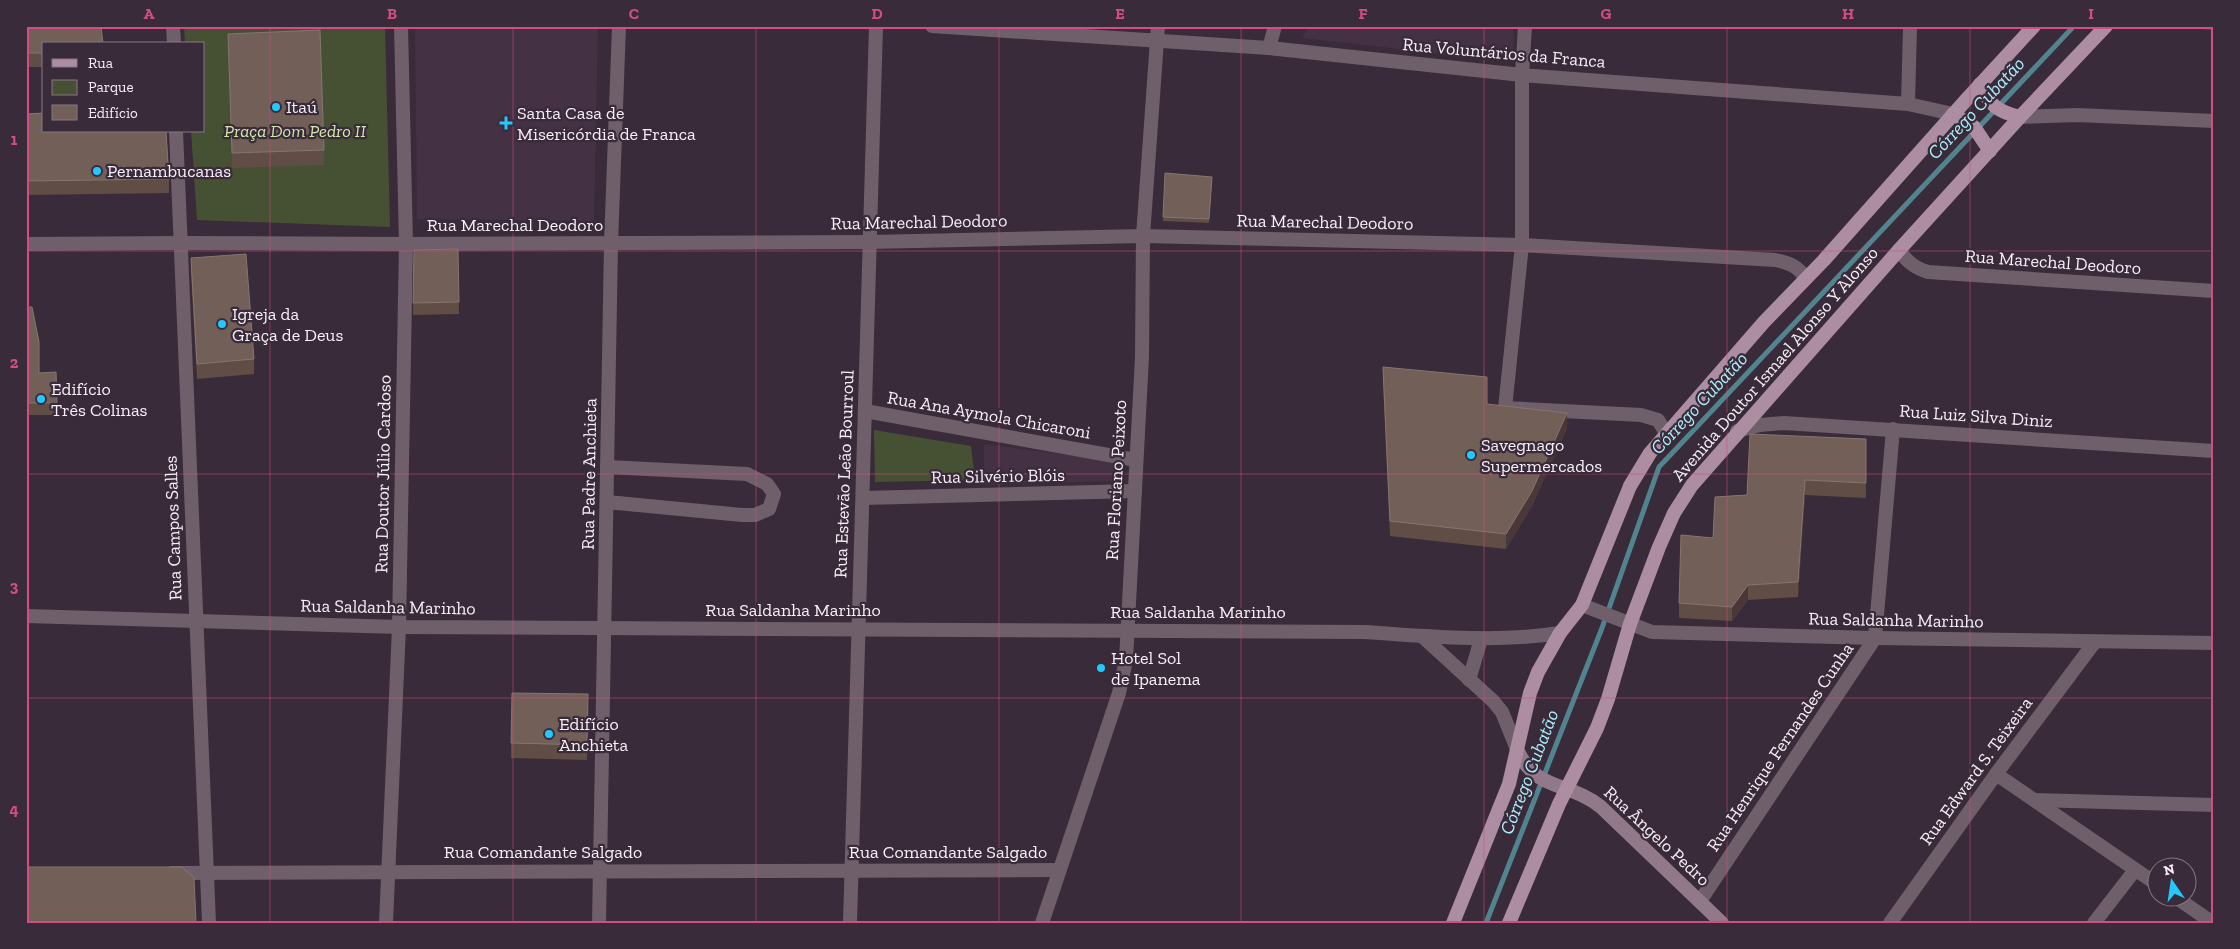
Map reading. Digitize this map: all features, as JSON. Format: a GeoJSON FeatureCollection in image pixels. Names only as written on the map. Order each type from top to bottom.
{"type":"FeatureCollection","features":[{"type":"Feature","properties":{"kind":"main road","name":"Avenida Doutor Ismael Alonso Y Alonso"},"geometry":{"type":"LineString","coordinates":[[1453,923],[1509,784],[1530,693],[1538,672],[1560,633],[1588,607],[1630,486],[1650,453],[1764,322],[1982,89],[2034,26]]}},
{"type":"Feature","properties":{"kind":"main road","name":"Avenida Doutor Ismael Alonso Y Alonso"},"geometry":{"type":"LineString","coordinates":[[1509,923],[1559,786],[1600,720],[1624,622],[1674,513],[1692,485],[1737,431],[1899,250],[2014,115],[2106,26]]}},
{"type":"Feature","properties":{"kind":"main road"},"geometry":{"type":"LineString","coordinates":[[1982,89],[1993,106],[2014,115]]}},
{"type":"Feature","properties":{"kind":"main road"},"geometry":{"type":"LineString","coordinates":[[1957,116],[1974,127],[1987,146]]}},
{"type":"Feature","properties":{"kind":"main road","name":"Rua Ângelo Pedro"},"geometry":{"type":"LineString","coordinates":[[1517,749],[1527,769],[1534,776],[1583,795],[1601,807],[1722,923]]}},
{"type":"Feature","properties":{"kind":"street"},"geometry":{"type":"LineString","coordinates":[[173,26],[174,42]]}},
{"type":"Feature","properties":{"kind":"street","name":"Rua Doutor Júlio Cardoso"},"geometry":{"type":"LineString","coordinates":[[386,923],[399,627],[406,244],[402,26]]}},
{"type":"Feature","properties":{"kind":"street","name":"Rua Padre Anchieta"},"geometry":{"type":"LineString","coordinates":[[599,923],[611,244],[619,26]]}},
{"type":"Feature","properties":{"kind":"street","name":"Rua Estevão Leão Bourroul"},"geometry":{"type":"LineString","coordinates":[[850,923],[876,26]]}},
{"type":"Feature","properties":{"kind":"street","name":"Rua Voluntários da Franca"},"geometry":{"type":"LineString","coordinates":[[932,26],[1269,48],[1522,75],[1908,104],[1957,116]]}},
{"type":"Feature","properties":{"kind":"street","name":"Rua Floriano Peixoto"},"geometry":{"type":"LineString","coordinates":[[1042,923],[1119,693],[1126,660],[1142,357],[1143,236],[1158,26]]}},
{"type":"Feature","properties":{"kind":"street"},"geometry":{"type":"LineString","coordinates":[[1269,48],[1275,26]]}},
{"type":"Feature","properties":{"kind":"street"},"geometry":{"type":"LineString","coordinates":[[1525,26],[1522,75],[1522,245],[1505,408],[1641,415],[1658,420],[1666,433]]}},
{"type":"Feature","properties":{"kind":"street"},"geometry":{"type":"LineString","coordinates":[[1908,104],[1910,26]]}},
{"type":"Feature","properties":{"kind":"street"},"geometry":{"type":"LineString","coordinates":[[2014,115],[2077,115],[2214,121]]}},
{"type":"Feature","properties":{"kind":"street","name":"Rua Campos Salles"},"geometry":{"type":"LineString","coordinates":[[176,132],[208,923]]}},
{"type":"Feature","properties":{"kind":"street","name":"Rua Marechal Deodoro"},"geometry":{"type":"LineString","coordinates":[[26,244],[611,244],[870,242],[1143,236],[1522,245],[1775,260],[1789,262],[1799,268],[1806,278]]}},
{"type":"Feature","properties":{"kind":"street","name":"Rua Marechal Deodoro"},"geometry":{"type":"LineString","coordinates":[[1899,250],[1905,259],[1916,268],[1928,272],[2214,291]]}},
{"type":"Feature","properties":{"kind":"street","name":"Rua Ana Aymola Chicaroni"},"geometry":{"type":"LineString","coordinates":[[865,411],[1136,460]]}},
{"type":"Feature","properties":{"kind":"street","name":"Rua Luiz Silva Diniz"},"geometry":{"type":"LineString","coordinates":[[1737,431],[1760,425],[1784,423],[2214,451]]}},
{"type":"Feature","properties":{"kind":"street","name":"Rua Henrique Fernandes Cunha"},"geometry":{"type":"LineString","coordinates":[[1700,901],[1875,638],[1893,429]]}},
{"type":"Feature","properties":{"kind":"street"},"geometry":{"type":"LineString","coordinates":[[607,502],[742,516],[755,515],[769,509],[774,494],[767,484],[747,474],[608,467]]}},
{"type":"Feature","properties":{"kind":"street","name":"Rua Silvério Blóis"},"geometry":{"type":"LineString","coordinates":[[862,498],[1135,491]]}},
{"type":"Feature","properties":{"kind":"street","name":"Rua Saldanha Marinho"},"geometry":{"type":"LineString","coordinates":[[1588,607],[1652,632],[1875,638],[2214,643]]}},
{"type":"Feature","properties":{"kind":"street","name":"Rua Saldanha Marinho"},"geometry":{"type":"LineString","coordinates":[[26,616],[399,627],[1364,632],[1481,639],[1532,637],[1560,633]]}},
{"type":"Feature","properties":{"kind":"street"},"geometry":{"type":"LineString","coordinates":[[1422,636],[1502,712],[1517,749]]}},
{"type":"Feature","properties":{"kind":"street"},"geometry":{"type":"LineString","coordinates":[[1469,680],[1481,639]]}},
{"type":"Feature","properties":{"kind":"street","name":"Rua Edward S. Teixeira"},"geometry":{"type":"LineString","coordinates":[[1890,923],[1996,774],[2094,642]]}},
{"type":"Feature","properties":{"kind":"street"},"geometry":{"type":"LineString","coordinates":[[1996,774],[2148,879]]}},
{"type":"Feature","properties":{"kind":"street"},"geometry":{"type":"LineString","coordinates":[[2034,800],[2214,805]]}},
{"type":"Feature","properties":{"kind":"street","name":"Rua Comandante Salgado"},"geometry":{"type":"LineString","coordinates":[[160,873],[600,870],[1059,870]]}},
{"type":"Feature","properties":{"kind":"street"},"geometry":{"type":"LineString","coordinates":[[2094,923],[2134,870]]}},
{"type":"Feature","properties":{"kind":"street"},"geometry":{"type":"LineString","coordinates":[[2188,906],[2213,923]]}},
{"type":"Feature","properties":{"kind":"shaded area","name":"Santa Casa de Misericórdia de Franca"},"geometry":{"type":"Polygon","coordinates":[[[415,26],[598,26],[594,221],[417,219],[415,26]]]}},
{"type":"Feature","properties":{"kind":"shaded area"},"geometry":{"type":"Polygon","coordinates":[[[1309,26],[1514,26],[1513,62],[1302,38],[1309,26]]]}},
{"type":"Feature","properties":{"kind":"shaded area"},"geometry":{"type":"Polygon","coordinates":[[[984,444],[1114,461],[1115,481],[984,485],[984,444]]]}},
{"type":"Feature","properties":{"kind":"green space","name":"Praça Dom Pedro II"},"geometry":{"type":"Polygon","coordinates":[[[184,26],[385,26],[390,227],[197,220],[191,132],[205,132],[205,42],[185,42],[184,26]]]}},
{"type":"Feature","properties":{"kind":"green space"},"geometry":{"type":"Polygon","coordinates":[[[874,430],[971,446],[975,480],[875,482],[874,430]]]}},
{"type":"Feature","properties":{"kind":"building"},"geometry":{"type":"Polygon","coordinates":[[[26,26],[101,26],[103,42],[42,42],[42,53],[26,53],[26,26]]]}},
{"type":"Feature","properties":{"kind":"building","name":"Itaú"},"geometry":{"type":"Polygon","coordinates":[[[320,30],[324,150],[232,153],[228,34],[320,30]]]}},
{"type":"Feature","properties":{"kind":"building","name":"Pernambucanas"},"geometry":{"type":"Polygon","coordinates":[[[42,113],[42,132],[166,132],[169,179],[26,181],[26,114],[42,113]]]}},
{"type":"Feature","properties":{"kind":"building"},"geometry":{"type":"Polygon","coordinates":[[[1165,173],[1212,177],[1209,219],[1163,217],[1165,173]]]}},
{"type":"Feature","properties":{"kind":"building"},"geometry":{"type":"Polygon","coordinates":[[[458,249],[459,302],[413,303],[414,250],[458,249]]]}},
{"type":"Feature","properties":{"kind":"building","name":"Igreja da Graça de Deus"},"geometry":{"type":"Polygon","coordinates":[[[246,254],[254,359],[197,364],[191,258],[246,254]]]}},
{"type":"Feature","properties":{"kind":"building"},"geometry":{"type":"Polygon","coordinates":[[[26,307],[32,307],[39,342],[39,373],[56,372],[57,403],[26,403],[26,307]]]}},
{"type":"Feature","properties":{"kind":"building","name":"Savegnago Supermercados"},"geometry":{"type":"Polygon","coordinates":[[[1383,367],[1487,377],[1487,404],[1567,413],[1532,491],[1506,534],[1390,521],[1383,367]]]}},
{"type":"Feature","properties":{"kind":"building"},"geometry":{"type":"Polygon","coordinates":[[[1750,434],[1866,439],[1866,483],[1805,480],[1798,582],[1748,585],[1732,607],[1679,603],[1681,535],[1713,538],[1715,497],[1747,495],[1750,434]]]}},
{"type":"Feature","properties":{"kind":"building","name":"Edifício Anchieta"},"geometry":{"type":"Polygon","coordinates":[[[512,693],[588,694],[587,745],[511,743],[512,693]]]}},
{"type":"Feature","properties":{"kind":"building"},"geometry":{"type":"Polygon","coordinates":[[[26,867],[182,867],[194,878],[196,923],[26,923],[26,867]]]}},
{"type":"Feature","properties":{"kind":"waterway","name":"Córrego Cubatão"},"geometry":{"type":"LineString","coordinates":[[1486,923],[1602,628],[1659,467],[2074,26]]}},
{"type":"Feature","properties":{"kind":"place","name":"Itaú"},"geometry":{"type":"Point","coordinates":[276,107]}},
{"type":"Feature","properties":{"kind":"place","name":"Santa Casa de Misericórdia de Franca"},"geometry":{"type":"Point","coordinates":[506,123]}},
{"type":"Feature","properties":{"kind":"place","name":"Pernambucanas"},"geometry":{"type":"Point","coordinates":[97,171]}},
{"type":"Feature","properties":{"kind":"place","name":"Igreja da Graça de Deus"},"geometry":{"type":"Point","coordinates":[222,324]}},
{"type":"Feature","properties":{"kind":"place","name":"Edifício Três Colinas"},"geometry":{"type":"Point","coordinates":[41,399]}},
{"type":"Feature","properties":{"kind":"place","name":"Savegnago Supermercados"},"geometry":{"type":"Point","coordinates":[1471,455]}},
{"type":"Feature","properties":{"kind":"place","name":"Hotel Sol de Ipanema"},"geometry":{"type":"Point","coordinates":[1101,668]}},
{"type":"Feature","properties":{"kind":"place","name":"Edifício Anchieta"},"geometry":{"type":"Point","coordinates":[549,734]}}]}
